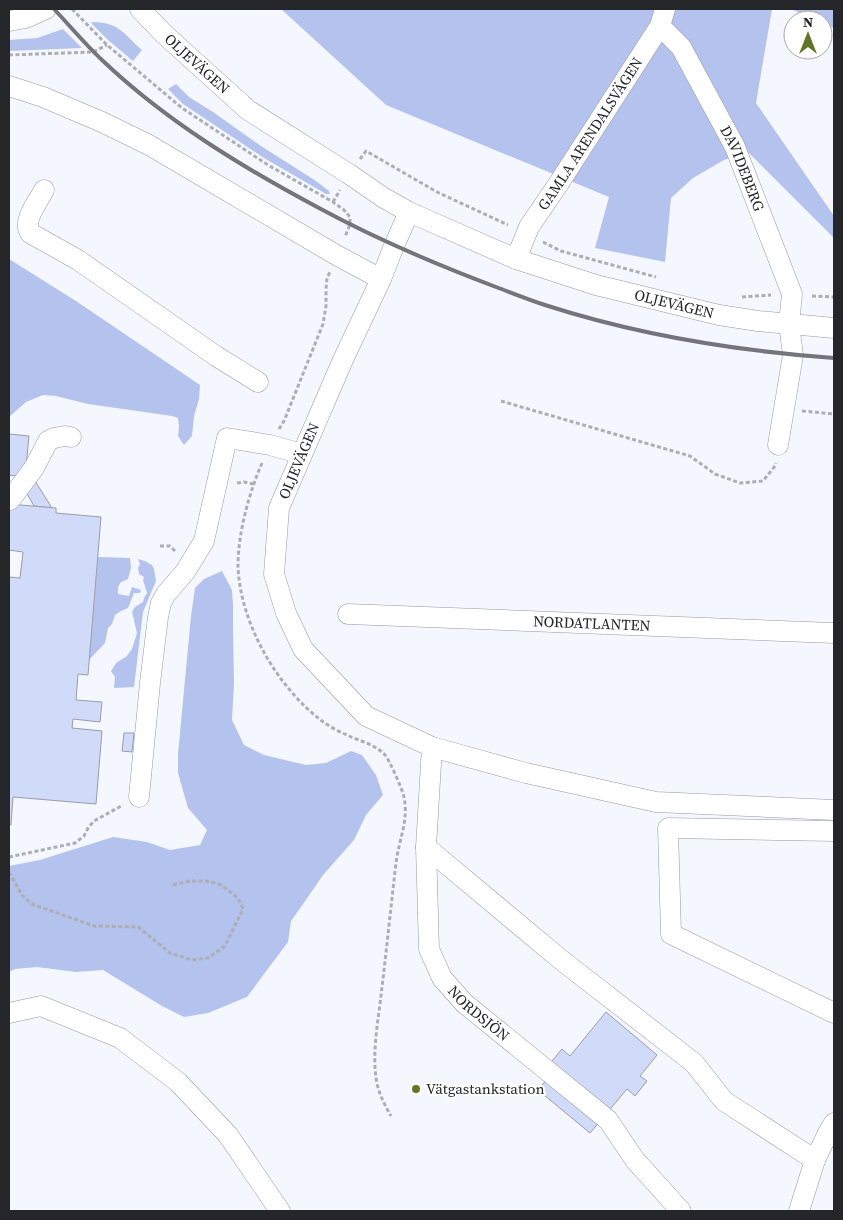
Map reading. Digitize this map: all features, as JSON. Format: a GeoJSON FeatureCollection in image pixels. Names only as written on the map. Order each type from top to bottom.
{"type":"FeatureCollection","features":[{"type":"Feature","properties":{"kind":"street"},"geometry":{"type":"LineString","coordinates":[[9,21],[26,18],[46,9]]}},
{"type":"Feature","properties":{"kind":"street","name":"OLJEVÄGEN"},"geometry":{"type":"LineString","coordinates":[[140,9],[164,34],[248,110],[384,198],[409,212],[516,259],[596,285],[720,315],[758,322],[834,328]]}},
{"type":"Feature","properties":{"kind":"street","name":"GAMLA ARENDALSVÄGEN"},"geometry":{"type":"LineString","coordinates":[[516,259],[530,227],[560,183],[662,17]]}},
{"type":"Feature","properties":{"kind":"street","name":"DAVIDEBERG"},"geometry":{"type":"LineString","coordinates":[[662,17],[681,47],[736,147],[792,294],[790,324],[792,355],[778,445]]}},
{"type":"Feature","properties":{"kind":"street"},"geometry":{"type":"LineString","coordinates":[[9,86],[43,97],[102,122],[149,145],[338,256],[381,279]]}},
{"type":"Feature","properties":{"kind":"street"},"geometry":{"type":"LineString","coordinates":[[44,190],[27,223],[27,229],[30,232],[78,260],[216,356],[258,382]]}},
{"type":"Feature","properties":{"kind":"street","name":"OLJEVÄGEN"},"geometry":{"type":"LineString","coordinates":[[409,212],[279,508],[274,574],[286,613],[303,649],[366,716],[432,747],[526,773],[656,802],[834,810]]}},
{"type":"Feature","properties":{"kind":"street"},"geometry":{"type":"LineString","coordinates":[[10,500],[34,468],[48,441],[65,436],[71,437]]}},
{"type":"Feature","properties":{"kind":"street"},"geometry":{"type":"LineString","coordinates":[[139,797],[150,683],[161,603],[166,594],[185,572],[204,541],[227,438],[270,445],[302,454]]}},
{"type":"Feature","properties":{"kind":"street","name":"NORDATLANTEN"},"geometry":{"type":"LineString","coordinates":[[348,614],[834,633]]}},
{"type":"Feature","properties":{"kind":"street","name":"NORDSJÖN"},"geometry":{"type":"LineString","coordinates":[[432,747],[426,847],[429,949],[442,978],[464,1003],[608,1120],[635,1160],[681,1211]]}},
{"type":"Feature","properties":{"kind":"street"},"geometry":{"type":"LineString","coordinates":[[834,831],[668,828],[671,934],[834,1013]]}},
{"type":"Feature","properties":{"kind":"street"},"geometry":{"type":"LineString","coordinates":[[426,847],[560,959],[694,1063],[724,1101],[815,1160]]}},
{"type":"Feature","properties":{"kind":"street"},"geometry":{"type":"LineString","coordinates":[[9,1013],[41,1006],[120,1038],[178,1082],[228,1135],[280,1211]]}},
{"type":"Feature","properties":{"kind":"street"},"geometry":{"type":"LineString","coordinates":[[799,1211],[815,1160],[834,1123]]}},
{"type":"Feature","properties":{"kind":"path"},"geometry":{"type":"LineString","coordinates":[[9,55],[93,52],[107,46]]}},
{"type":"Feature","properties":{"kind":"path"},"geometry":{"type":"LineString","coordinates":[[502,401],[690,456],[716,474],[740,483],[763,481],[775,466],[778,445]]}},
{"type":"Feature","properties":{"kind":"path"},"geometry":{"type":"LineString","coordinates":[[783,414],[834,414]]}},
{"type":"Feature","properties":{"kind":"path"},"geometry":{"type":"LineString","coordinates":[[9,857],[75,843],[84,836],[94,821],[139,797]]}},
{"type":"Feature","properties":{"kind":"path"},"geometry":{"type":"LineString","coordinates":[[9,872],[22,895],[32,904],[94,926],[138,927],[170,953],[192,960],[208,958],[225,946],[243,909],[238,898],[221,885],[207,881],[190,881],[172,885]]}},
{"type":"Feature","properties":{"kind":"shaded area"},"geometry":{"type":"Polygon","coordinates":[[[281,9],[772,9],[756,103],[834,216],[834,238],[748,152],[724,160],[693,178],[671,198],[665,262],[595,248],[609,197],[386,105],[281,9]]]}},
{"type":"Feature","properties":{"kind":"shaded area"},"geometry":{"type":"Polygon","coordinates":[[[791,9],[834,9],[834,28],[833,10],[791,9]]]}},
{"type":"Feature","properties":{"kind":"shaded area"},"geometry":{"type":"Polygon","coordinates":[[[91,23],[116,27],[142,50],[133,61],[108,40],[91,23]]]}},
{"type":"Feature","properties":{"kind":"shaded area"},"geometry":{"type":"Polygon","coordinates":[[[63,29],[82,48],[9,51],[9,40],[37,38],[63,29]]]}},
{"type":"Feature","properties":{"kind":"shaded area"},"geometry":{"type":"Polygon","coordinates":[[[176,84],[189,97],[316,181],[329,191],[330,194],[326,194],[264,158],[183,104],[168,89],[176,84]]]}},
{"type":"Feature","properties":{"kind":"shaded area"},"geometry":{"type":"Polygon","coordinates":[[[9,259],[76,301],[200,385],[192,436],[184,445],[178,436],[178,418],[88,404],[56,396],[43,395],[26,402],[9,417],[9,259]]]}},
{"type":"Feature","properties":{"kind":"shaded area"},"geometry":{"type":"Polygon","coordinates":[[[98,557],[130,558],[131,568],[128,579],[121,582],[118,587],[118,594],[129,596],[132,587],[141,590],[140,593],[134,593],[128,608],[115,615],[112,624],[108,628],[105,643],[89,660],[98,557]]]}},
{"type":"Feature","properties":{"kind":"shaded area"},"geometry":{"type":"Polygon","coordinates":[[[138,559],[152,565],[156,581],[143,612],[134,687],[114,688],[115,677],[111,671],[117,662],[126,657],[132,649],[137,633],[132,612],[135,607],[143,602],[147,593],[143,580],[144,577],[139,574],[138,568],[140,564],[138,559]]]}},
{"type":"Feature","properties":{"kind":"shaded area"},"geometry":{"type":"Polygon","coordinates":[[[222,571],[232,590],[234,684],[232,720],[244,745],[264,755],[306,765],[326,763],[351,751],[362,755],[376,775],[383,795],[366,815],[354,840],[323,875],[291,921],[288,942],[247,997],[208,1013],[184,1017],[162,1006],[103,970],[76,972],[37,967],[15,969],[9,972],[9,866],[40,860],[113,837],[147,842],[170,850],[200,845],[207,830],[188,808],[178,773],[178,754],[195,588],[204,579],[222,571]]]}},
{"type":"Feature","properties":{"kind":"building"},"geometry":{"type":"Polygon","coordinates":[[[9,434],[29,436],[25,477],[9,475],[9,434]]]}},
{"type":"Feature","properties":{"kind":"building"},"geometry":{"type":"Polygon","coordinates":[[[30,473],[52,508],[34,506],[17,476],[30,473]]]}},
{"type":"Feature","properties":{"kind":"building"},"geometry":{"type":"Polygon","coordinates":[[[9,504],[56,508],[56,513],[101,517],[88,675],[78,674],[76,700],[102,702],[100,722],[73,719],[72,728],[102,731],[96,804],[13,797],[11,825],[9,824],[9,577],[20,578],[23,552],[9,550],[9,504]]]}},
{"type":"Feature","properties":{"kind":"building"},"geometry":{"type":"Polygon","coordinates":[[[124,733],[134,733],[132,752],[122,751],[124,733]]]}},
{"type":"Feature","properties":{"kind":"building"},"geometry":{"type":"Polygon","coordinates":[[[606,1012],[657,1055],[640,1076],[647,1081],[635,1096],[627,1089],[590,1133],[538,1090],[553,1072],[547,1067],[562,1049],[570,1056],[606,1012]]]}},
{"type":"Feature","properties":{"kind":"railway"},"geometry":{"type":"LineString","coordinates":[[54,9],[96,54],[178,123],[233,159],[290,192],[340,219],[406,250],[533,301],[580,316],[652,333],[724,346],[834,358]]}},
{"type":"Feature","properties":{"kind":"place","name":"Vätgastankstation"},"geometry":{"type":"Point","coordinates":[416,1089]}}]}
